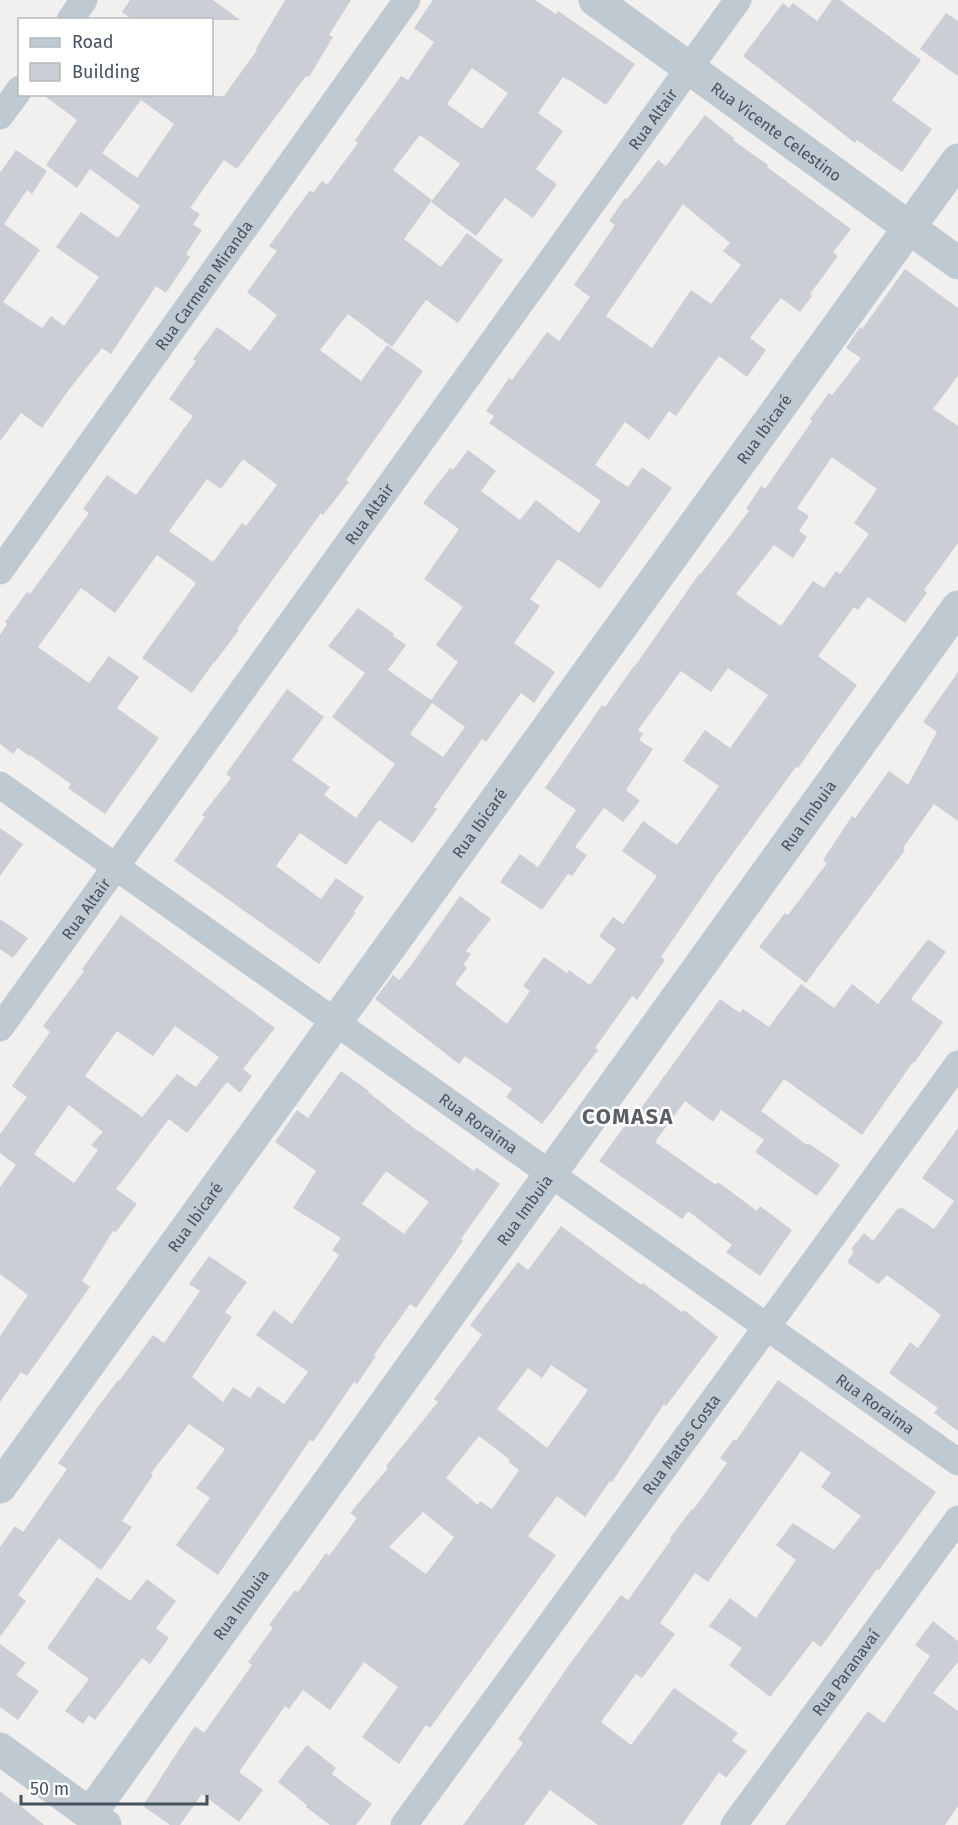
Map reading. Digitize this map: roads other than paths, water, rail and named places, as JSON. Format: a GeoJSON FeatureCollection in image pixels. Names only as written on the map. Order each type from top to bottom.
{"type":"FeatureCollection","features":[{"type":"Feature","properties":{"kind":"street"},"geometry":{"type":"LineString","coordinates":[[70,18],[84,0]]}},
{"type":"Feature","properties":{"kind":"street","name":"Rua Carmem Miranda"},"geometry":{"type":"LineString","coordinates":[[0,571],[407,0]]}},
{"type":"Feature","properties":{"kind":"street","name":"Rua Vicente Celestino"},"geometry":{"type":"LineString","coordinates":[[595,0],[958,262]]}},
{"type":"Feature","properties":{"kind":"street","name":"Rua Altair"},"geometry":{"type":"LineString","coordinates":[[0,1028],[738,0]]}},
{"type":"Feature","properties":{"kind":"street"},"geometry":{"type":"LineString","coordinates":[[0,116],[18,92]]}},
{"type":"Feature","properties":{"kind":"street","name":"Rua Ibicaré"},"geometry":{"type":"LineString","coordinates":[[0,1487],[958,160]]}},
{"type":"Feature","properties":{"kind":"street","name":"Rua Imbuia"},"geometry":{"type":"LineString","coordinates":[[98,1820],[550,1174],[958,607]]}},
{"type":"Feature","properties":{"kind":"street","name":"Rua Roraima"},"geometry":{"type":"LineString","coordinates":[[0,785],[958,1462]]}},
{"type":"Feature","properties":{"kind":"street","name":"Rua Matos Costa"},"geometry":{"type":"LineString","coordinates":[[404,1825],[958,1064]]}},
{"type":"Feature","properties":{"kind":"street","name":"Rua Paranavaí"},"geometry":{"type":"LineString","coordinates":[[734,1825],[958,1519]]}},
{"type":"Feature","properties":{"kind":"street"},"geometry":{"type":"LineString","coordinates":[[0,1749],[98,1820]]}},
{"type":"Feature","properties":{"kind":"district","name":"COMASA"},"geometry":{"type":"Point","coordinates":[628,1116]}}]}
